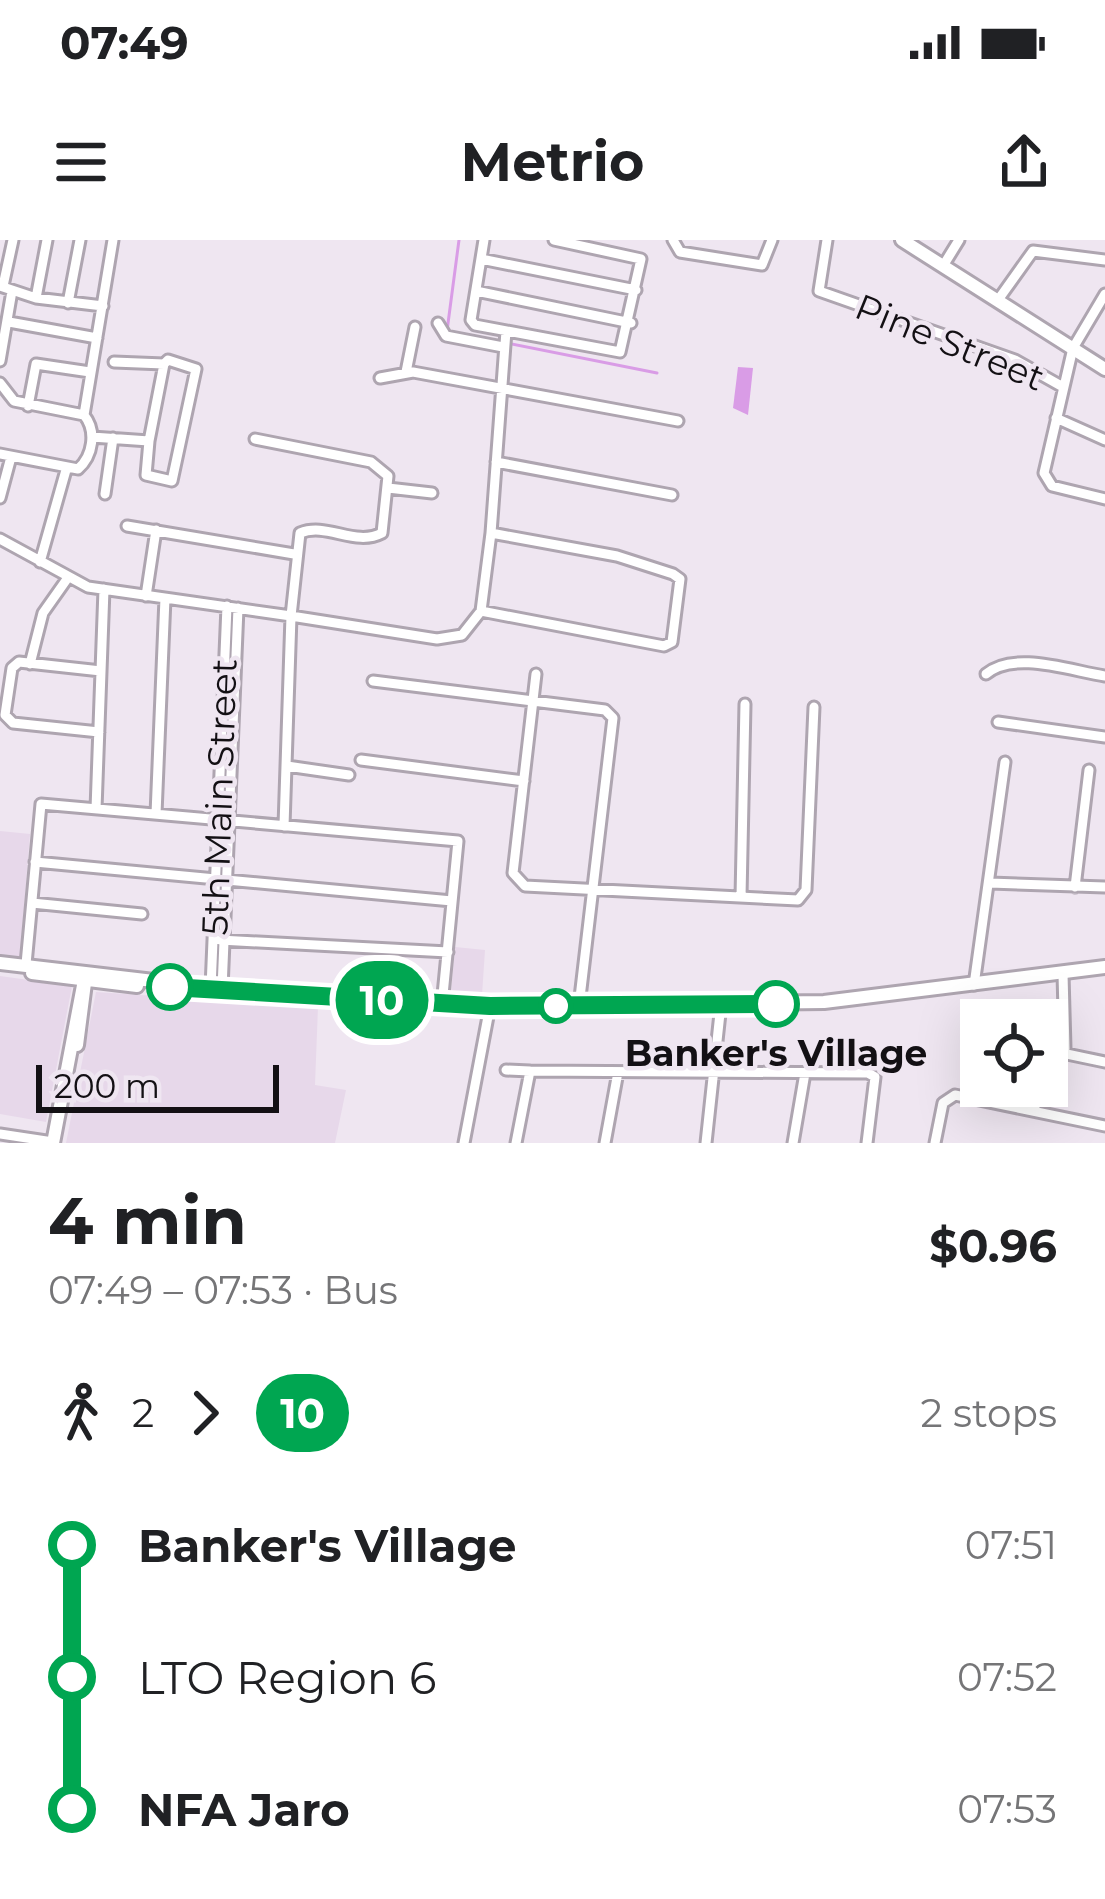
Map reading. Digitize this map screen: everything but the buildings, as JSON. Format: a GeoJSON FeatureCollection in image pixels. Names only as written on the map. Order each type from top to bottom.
{"type":"FeatureCollection","features":[{"type":"Feature","properties":{"kind":"main road"},"geometry":{"type":"LineString","coordinates":[[902,240],[1105,369]]}},
{"type":"Feature","properties":{"kind":"main road"},"geometry":{"type":"LineString","coordinates":[[0,965],[26,964],[85,975]]}},
{"type":"Feature","properties":{"kind":"main road"},"geometry":{"type":"LineString","coordinates":[[0,965],[211,988],[490,1006],[824,1002],[1105,968]]}},
{"type":"Feature","properties":{"kind":"main road"},"geometry":{"type":"LineString","coordinates":[[53,1143],[85,975]]}},
{"type":"Feature","properties":{"kind":"street"},"geometry":{"type":"LineString","coordinates":[[0,361],[9,322],[5,288],[13,240]]}},
{"type":"Feature","properties":{"kind":"street"},"geometry":{"type":"LineString","coordinates":[[36,298],[47,240]]}},
{"type":"Feature","properties":{"kind":"street"},"geometry":{"type":"LineString","coordinates":[[68,303],[80,240]]}},
{"type":"Feature","properties":{"kind":"street"},"geometry":{"type":"LineString","coordinates":[[0,498],[5,456],[66,470],[82,466],[92,437],[84,415],[113,240]]}},
{"type":"Feature","properties":{"kind":"street"},"geometry":{"type":"LineString","coordinates":[[484,240],[472,322],[504,340]]}},
{"type":"Feature","properties":{"kind":"street"},"geometry":{"type":"LineString","coordinates":[[438,322],[446,336],[623,350],[631,323],[638,256],[554,240]]}},
{"type":"Feature","properties":{"kind":"street"},"geometry":{"type":"LineString","coordinates":[[673,240],[680,252],[762,265],[772,240]]}},
{"type":"Feature","properties":{"kind":"street","name":"Pine Street"},"geometry":{"type":"LineString","coordinates":[[827,240],[819,291],[1015,359],[1064,387]]}},
{"type":"Feature","properties":{"kind":"street"},"geometry":{"type":"LineString","coordinates":[[943,266],[959,240]]}},
{"type":"Feature","properties":{"kind":"street"},"geometry":{"type":"LineString","coordinates":[[998,300],[1033,250],[1105,260]]}},
{"type":"Feature","properties":{"kind":"street"},"geometry":{"type":"LineString","coordinates":[[481,260],[636,290]]}},
{"type":"Feature","properties":{"kind":"street"},"geometry":{"type":"LineString","coordinates":[[5,288],[36,298],[103,306]]}},
{"type":"Feature","properties":{"kind":"street"},"geometry":{"type":"LineString","coordinates":[[476,291],[631,323]]}},
{"type":"Feature","properties":{"kind":"street"},"geometry":{"type":"LineString","coordinates":[[1105,294],[1073,348],[1044,473],[1052,486],[1105,500]]}},
{"type":"Feature","properties":{"kind":"street"},"geometry":{"type":"LineString","coordinates":[[634,304],[649,307]]}},
{"type":"Feature","properties":{"kind":"street"},"geometry":{"type":"LineString","coordinates":[[9,322],[97,338]]}},
{"type":"Feature","properties":{"kind":"street"},"geometry":{"type":"LineString","coordinates":[[406,372],[415,327]]}},
{"type":"Feature","properties":{"kind":"street"},"geometry":{"type":"LineString","coordinates":[[0,539],[67,579],[104,589],[437,640],[462,635],[481,611],[504,340]]}},
{"type":"Feature","properties":{"kind":"street"},"geometry":{"type":"LineString","coordinates":[[168,360],[196,369],[172,481],[146,475],[149,441],[164,364],[168,360]]}},
{"type":"Feature","properties":{"kind":"street"},"geometry":{"type":"LineString","coordinates":[[114,362],[164,364]]}},
{"type":"Feature","properties":{"kind":"street"},"geometry":{"type":"LineString","coordinates":[[28,406],[35,364],[90,372]]}},
{"type":"Feature","properties":{"kind":"street"},"geometry":{"type":"LineString","coordinates":[[380,378],[406,372],[678,421]]}},
{"type":"Feature","properties":{"kind":"street"},"geometry":{"type":"LineString","coordinates":[[0,383],[14,401],[84,415]]}},
{"type":"Feature","properties":{"kind":"street"},"geometry":{"type":"LineString","coordinates":[[1056,418],[1105,440]]}},
{"type":"Feature","properties":{"kind":"street"},"geometry":{"type":"LineString","coordinates":[[92,437],[149,441]]}},
{"type":"Feature","properties":{"kind":"street"},"geometry":{"type":"LineString","coordinates":[[105,494],[113,438]]}},
{"type":"Feature","properties":{"kind":"street"},"geometry":{"type":"LineString","coordinates":[[255,439],[371,462],[386,473],[388,488],[382,533],[368,539],[305,530],[294,554],[284,826]]}},
{"type":"Feature","properties":{"kind":"street"},"geometry":{"type":"LineString","coordinates":[[496,462],[672,495]]}},
{"type":"Feature","properties":{"kind":"street"},"geometry":{"type":"LineString","coordinates":[[40,562],[66,470]]}},
{"type":"Feature","properties":{"kind":"street"},"geometry":{"type":"LineString","coordinates":[[388,488],[432,493]]}},
{"type":"Feature","properties":{"kind":"street"},"geometry":{"type":"LineString","coordinates":[[128,526],[294,554]]}},
{"type":"Feature","properties":{"kind":"street"},"geometry":{"type":"LineString","coordinates":[[146,596],[156,530]]}},
{"type":"Feature","properties":{"kind":"street"},"geometry":{"type":"LineString","coordinates":[[481,611],[664,646],[672,642],[680,585],[673,574],[637,561],[491,533]]}},
{"type":"Feature","properties":{"kind":"street"},"geometry":{"type":"LineString","coordinates":[[30,664],[43,613],[67,579]]}},
{"type":"Feature","properties":{"kind":"street"},"geometry":{"type":"LineString","coordinates":[[96,809],[104,589]]}},
{"type":"Feature","properties":{"kind":"street"},"geometry":{"type":"LineString","coordinates":[[156,814],[165,598]]}},
{"type":"Feature","properties":{"kind":"street","name":"5th Main Street"},"geometry":{"type":"LineString","coordinates":[[211,988],[219,940],[232,607]]}},
{"type":"Feature","properties":{"kind":"street"},"geometry":{"type":"LineString","coordinates":[[986,674],[998,664],[1022,663],[1105,676]]}},
{"type":"Feature","properties":{"kind":"street"},"geometry":{"type":"LineString","coordinates":[[99,732],[8,719],[12,668],[30,664],[100,671]]}},
{"type":"Feature","properties":{"kind":"street"},"geometry":{"type":"LineString","coordinates":[[536,674],[516,879],[525,886],[592,894],[803,897],[814,707]]}},
{"type":"Feature","properties":{"kind":"street"},"geometry":{"type":"LineString","coordinates":[[373,681],[604,710],[613,718],[579,1006]]}},
{"type":"Feature","properties":{"kind":"street"},"geometry":{"type":"LineString","coordinates":[[741,897],[745,704]]}},
{"type":"Feature","properties":{"kind":"street"},"geometry":{"type":"LineString","coordinates":[[998,722],[1105,737]]}},
{"type":"Feature","properties":{"kind":"street"},"geometry":{"type":"LineString","coordinates":[[361,760],[524,781]]}},
{"type":"Feature","properties":{"kind":"street"},"geometry":{"type":"LineString","coordinates":[[974,985],[1005,762]]}},
{"type":"Feature","properties":{"kind":"street"},"geometry":{"type":"LineString","coordinates":[[287,766],[349,775]]}},
{"type":"Feature","properties":{"kind":"street"},"geometry":{"type":"LineString","coordinates":[[1075,887],[1089,770]]}},
{"type":"Feature","properties":{"kind":"street"},"geometry":{"type":"LineString","coordinates":[[26,964],[40,805],[458,841],[442,1005]]}},
{"type":"Feature","properties":{"kind":"street"},"geometry":{"type":"LineString","coordinates":[[35,862],[222,884],[452,902]]}},
{"type":"Feature","properties":{"kind":"street"},"geometry":{"type":"LineString","coordinates":[[990,883],[1105,887]]}},
{"type":"Feature","properties":{"kind":"street"},"geometry":{"type":"LineString","coordinates":[[32,903],[142,914]]}},
{"type":"Feature","properties":{"kind":"street"},"geometry":{"type":"LineString","coordinates":[[219,940],[448,952]]}},
{"type":"Feature","properties":{"kind":"street"},"geometry":{"type":"LineString","coordinates":[[1063,974],[1063,999]]}},
{"type":"Feature","properties":{"kind":"street"},"geometry":{"type":"LineString","coordinates":[[706,1143],[718,1074],[721,1004]]}},
{"type":"Feature","properties":{"kind":"street"},"geometry":{"type":"LineString","coordinates":[[464,1143],[490,1006]]}},
{"type":"Feature","properties":{"kind":"street"},"geometry":{"type":"LineString","coordinates":[[1068,1054],[1105,1063]]}},
{"type":"Feature","properties":{"kind":"street"},"geometry":{"type":"LineString","coordinates":[[506,1070],[868,1073],[875,1077],[877,1091],[867,1143]]}},
{"type":"Feature","properties":{"kind":"street"},"geometry":{"type":"LineString","coordinates":[[517,1143],[530,1071]]}},
{"type":"Feature","properties":{"kind":"street"},"geometry":{"type":"LineString","coordinates":[[605,1143],[618,1072]]}},
{"type":"Feature","properties":{"kind":"street"},"geometry":{"type":"LineString","coordinates":[[793,1143],[805,1072]]}},
{"type":"Feature","properties":{"kind":"street"},"geometry":{"type":"LineString","coordinates":[[935,1143],[943,1103],[955,1095],[1105,1126]]}},
{"type":"Feature","properties":{"kind":"street"},"geometry":{"type":"LineString","coordinates":[[1034,1111],[1035,1107]]}},
{"type":"Feature","properties":{"kind":"street"},"geometry":{"type":"LineString","coordinates":[[0,1134],[53,1143]]}},
{"type":"Feature","properties":{"kind":"shaded area"},"geometry":{"type":"Polygon","coordinates":[[[738,367],[753,368],[748,415],[733,408],[738,367]]]}},
{"type":"Feature","properties":{"kind":"shaded area"},"geometry":{"type":"Polygon","coordinates":[[[0,831],[30,834],[20,958],[0,957],[0,831]]]}},
{"type":"Feature","properties":{"kind":"shaded area"},"geometry":{"type":"Polygon","coordinates":[[[455,947],[485,950],[482,995],[451,992],[455,947]]]}},
{"type":"Feature","properties":{"kind":"shaded area"},"geometry":{"type":"Polygon","coordinates":[[[0,976],[72,986],[46,1122],[0,1114],[0,976]]]}},
{"type":"Feature","properties":{"kind":"shaded area"},"geometry":{"type":"Polygon","coordinates":[[[96,992],[318,1007],[315,1085],[346,1090],[335,1143],[66,1143],[96,992]]]}},
{"type":"Feature","properties":{"kind":"waterway"},"geometry":{"type":"LineString","coordinates":[[459,240],[447,331],[657,373]]}},
{"type":"Feature","properties":{"kind":"bus line","name":"10"},"geometry":{"type":"LineString","coordinates":[[170,987],[442,1005],[776,1004]]}},
{"type":"Feature","properties":{"kind":"place","name":"Banker's Village"},"geometry":{"type":"Point","coordinates":[776,1004]}}]}
